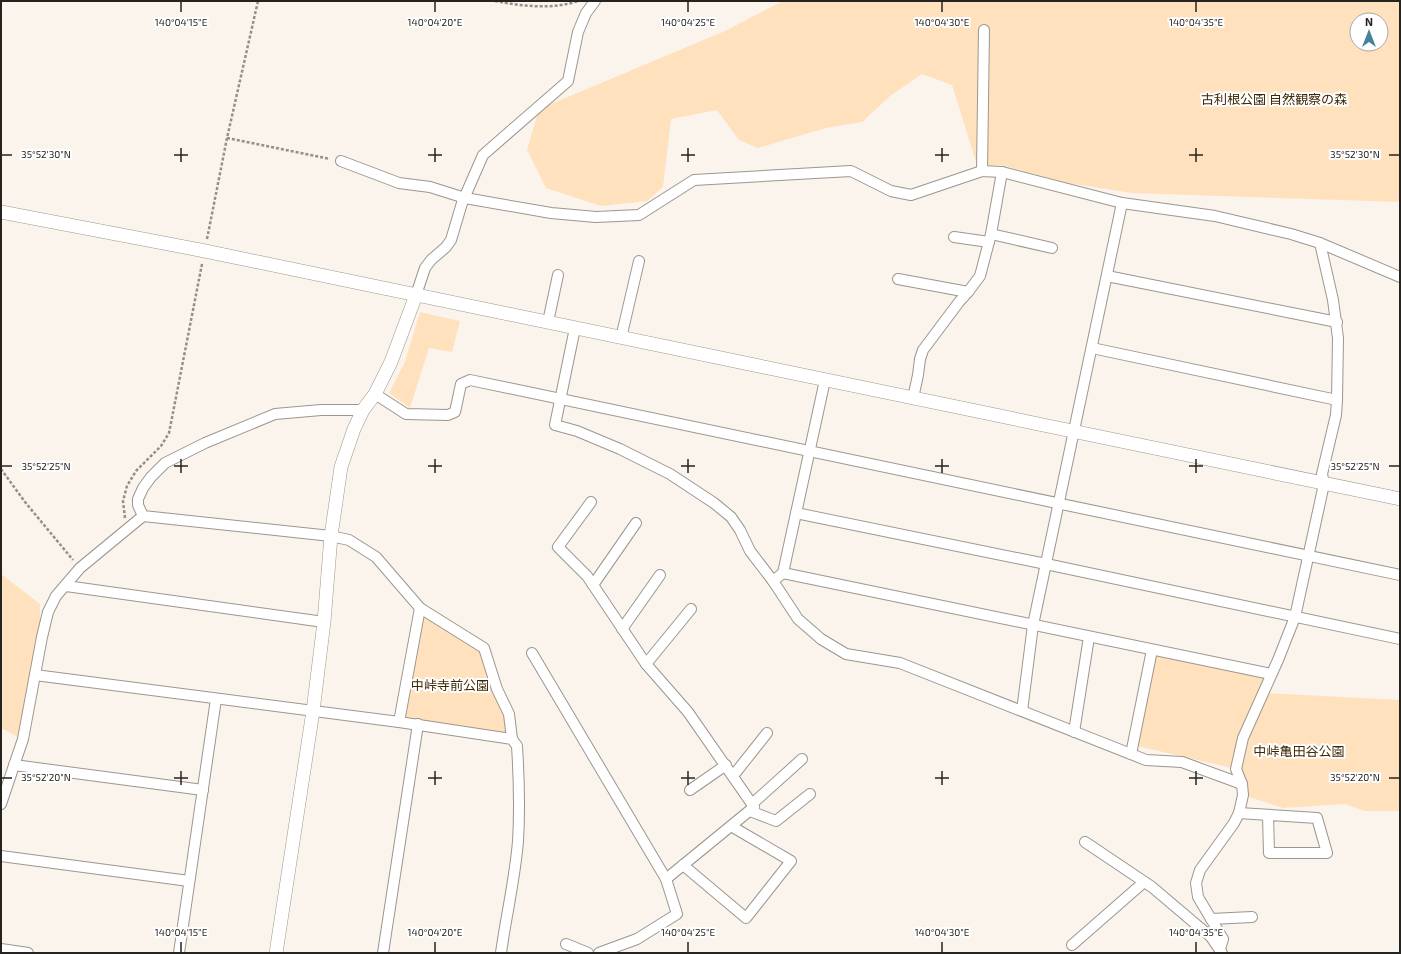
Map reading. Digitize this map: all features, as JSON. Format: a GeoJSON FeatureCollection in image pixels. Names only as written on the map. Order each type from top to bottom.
{"type":"FeatureCollection","features":[{"type":"Feature","properties":{"kind":"street"},"geometry":{"type":"LineString","coordinates":[[276,953],[313,712],[324,622],[331,536],[342,467],[354,429],[363,410],[375,394],[391,362],[425,268],[431,260],[446,248],[451,240],[465,198],[483,155],[568,80],[578,32],[586,13],[595,1]]}},
{"type":"Feature","properties":{"kind":"street"},"geometry":{"type":"LineString","coordinates":[[982,171],[984,30]]}},
{"type":"Feature","properties":{"kind":"street"},"geometry":{"type":"LineString","coordinates":[[341,161],[399,183],[430,187],[465,198],[558,214],[596,217],[639,215],[694,180],[851,170],[891,191],[911,194],[982,171],[1002,172],[1122,203],[1215,216],[1320,243],[1400,277]]}},
{"type":"Feature","properties":{"kind":"street"},"geometry":{"type":"LineString","coordinates":[[913,398],[923,350],[980,276],[990,238],[1002,172]]}},
{"type":"Feature","properties":{"kind":"street"},"geometry":{"type":"LineString","coordinates":[[1022,712],[1033,625],[1122,203]]}},
{"type":"Feature","properties":{"kind":"street"},"geometry":{"type":"LineString","coordinates":[[1,212],[204,251],[1400,500]]}},
{"type":"Feature","properties":{"kind":"street"},"geometry":{"type":"LineString","coordinates":[[954,237],[990,238],[1052,248]]}},
{"type":"Feature","properties":{"kind":"street"},"geometry":{"type":"LineString","coordinates":[[1221,951],[1223,939],[1198,897],[1196,883],[1200,870],[1234,823],[1239,813],[1243,795],[1242,784],[1236,769],[1243,738],[1295,618],[1324,484],[1322,474],[1336,415],[1337,322],[1320,243]]}},
{"type":"Feature","properties":{"kind":"street"},"geometry":{"type":"LineString","coordinates":[[621,338],[639,261]]}},
{"type":"Feature","properties":{"kind":"street"},"geometry":{"type":"LineString","coordinates":[[548,322],[558,275]]}},
{"type":"Feature","properties":{"kind":"street"},"geometry":{"type":"LineString","coordinates":[[1107,276],[1337,322]]}},
{"type":"Feature","properties":{"kind":"street"},"geometry":{"type":"LineString","coordinates":[[898,279],[968,292]]}},
{"type":"Feature","properties":{"kind":"street"},"geometry":{"type":"LineString","coordinates":[[575,328],[555,425],[577,431],[620,449],[670,474],[714,503],[731,517],[740,530],[750,552],[773,581],[798,619],[821,639],[846,654],[900,663],[1146,760],[1182,762],[1242,784]]}},
{"type":"Feature","properties":{"kind":"street"},"geometry":{"type":"LineString","coordinates":[[1092,348],[1337,400]]}},
{"type":"Feature","properties":{"kind":"street"},"geometry":{"type":"LineString","coordinates":[[375,394],[406,414],[448,415],[455,412],[461,384],[470,380],[1400,575]]}},
{"type":"Feature","properties":{"kind":"street"},"geometry":{"type":"LineString","coordinates":[[773,581],[783,573],[824,380]]}},
{"type":"Feature","properties":{"kind":"street"},"geometry":{"type":"LineString","coordinates":[[143,516],[138,505],[138,499],[143,488],[151,477],[164,463],[205,443],[275,414],[321,410],[363,410]]}},
{"type":"Feature","properties":{"kind":"street"},"geometry":{"type":"LineString","coordinates":[[591,502],[558,547],[594,585],[646,664],[688,712],[726,765],[751,807],[776,821],[810,794]]}},
{"type":"Feature","properties":{"kind":"street"},"geometry":{"type":"LineString","coordinates":[[796,513],[1400,639]]}},
{"type":"Feature","properties":{"kind":"street"},"geometry":{"type":"LineString","coordinates":[[1,804],[23,739],[48,612],[56,596],[80,568],[143,516],[331,536],[349,540],[376,557],[420,608],[484,648],[497,689],[509,714],[512,739],[517,746],[520,803],[518,842],[513,883],[501,953]]}},
{"type":"Feature","properties":{"kind":"street"},"geometry":{"type":"LineString","coordinates":[[594,585],[636,523]]}},
{"type":"Feature","properties":{"kind":"street"},"geometry":{"type":"LineString","coordinates":[[783,573],[1271,674]]}},
{"type":"Feature","properties":{"kind":"street"},"geometry":{"type":"LineString","coordinates":[[622,629],[660,575]]}},
{"type":"Feature","properties":{"kind":"street"},"geometry":{"type":"LineString","coordinates":[[66,586],[324,622]]}},
{"type":"Feature","properties":{"kind":"street"},"geometry":{"type":"LineString","coordinates":[[399,722],[420,608]]}},
{"type":"Feature","properties":{"kind":"street"},"geometry":{"type":"LineString","coordinates":[[646,664],[691,609]]}},
{"type":"Feature","properties":{"kind":"street"},"geometry":{"type":"LineString","coordinates":[[1074,732],[1089,636]]}},
{"type":"Feature","properties":{"kind":"street"},"geometry":{"type":"LineString","coordinates":[[1131,754],[1152,650]]}},
{"type":"Feature","properties":{"kind":"street"},"geometry":{"type":"LineString","coordinates":[[532,653],[666,879],[677,914],[637,939],[599,953]]}},
{"type":"Feature","properties":{"kind":"street"},"geometry":{"type":"LineString","coordinates":[[35,675],[313,712],[418,724],[512,739]]}},
{"type":"Feature","properties":{"kind":"street"},"geometry":{"type":"LineString","coordinates":[[179,953],[216,699]]}},
{"type":"Feature","properties":{"kind":"street"},"geometry":{"type":"LineString","coordinates":[[383,953],[418,724]]}},
{"type":"Feature","properties":{"kind":"street"},"geometry":{"type":"LineString","coordinates":[[733,776],[767,733]]}},
{"type":"Feature","properties":{"kind":"street"},"geometry":{"type":"LineString","coordinates":[[666,879],[731,826],[802,759]]}},
{"type":"Feature","properties":{"kind":"street"},"geometry":{"type":"LineString","coordinates":[[14,765],[203,790]]}},
{"type":"Feature","properties":{"kind":"street"},"geometry":{"type":"LineString","coordinates":[[690,790],[726,765]]}},
{"type":"Feature","properties":{"kind":"street"},"geometry":{"type":"LineString","coordinates":[[1239,813],[1317,818],[1326,853],[1269,853],[1268,815]]}},
{"type":"Feature","properties":{"kind":"street"},"geometry":{"type":"LineString","coordinates":[[683,865],[746,918],[791,861],[731,826]]}},
{"type":"Feature","properties":{"kind":"street"},"geometry":{"type":"LineString","coordinates":[[1085,842],[1144,882],[1211,937],[1221,951]]}},
{"type":"Feature","properties":{"kind":"street"},"geometry":{"type":"LineString","coordinates":[[1,856],[189,881]]}},
{"type":"Feature","properties":{"kind":"street"},"geometry":{"type":"LineString","coordinates":[[1072,945],[1144,882]]}},
{"type":"Feature","properties":{"kind":"street"},"geometry":{"type":"LineString","coordinates":[[1211,919],[1252,916]]}},
{"type":"Feature","properties":{"kind":"street"},"geometry":{"type":"LineString","coordinates":[[566,944],[588,953]]}},
{"type":"Feature","properties":{"kind":"street"},"geometry":{"type":"LineString","coordinates":[[1,949],[28,953]]}},
{"type":"Feature","properties":{"kind":"path"},"geometry":{"type":"LineString","coordinates":[[127,530],[123,501],[127,486],[136,471],[161,446],[170,433],[227,138],[258,1]]}},
{"type":"Feature","properties":{"kind":"path"},"geometry":{"type":"LineString","coordinates":[[495,1],[539,7],[555,6],[578,1]]}},
{"type":"Feature","properties":{"kind":"path"},"geometry":{"type":"LineString","coordinates":[[227,138],[341,161]]}},
{"type":"Feature","properties":{"kind":"path"},"geometry":{"type":"LineString","coordinates":[[1,469],[25,502],[80,568]]}},
{"type":"Feature","properties":{"kind":"green space","name":"古利根公園 自然観察の森"},"geometry":{"type":"Polygon","coordinates":[[[783,1],[1400,1],[1400,202],[1132,193],[1068,183],[1001,165],[977,165],[952,85],[922,74],[890,96],[862,122],[826,128],[758,148],[739,140],[717,110],[671,119],[663,187],[647,201],[601,206],[546,188],[527,150],[539,109],[725,31],[783,1]]]}},
{"type":"Feature","properties":{"kind":"green space"},"geometry":{"type":"Polygon","coordinates":[[[420,312],[460,321],[452,352],[429,348],[410,408],[389,393],[405,362],[420,312]]]}},
{"type":"Feature","properties":{"kind":"green space"},"geometry":{"type":"Polygon","coordinates":[[[1,574],[40,604],[40,632],[18,737],[1,728],[1,574]]]}},
{"type":"Feature","properties":{"kind":"green space","name":"中峠寺前公園"},"geometry":{"type":"Polygon","coordinates":[[[420,608],[484,648],[512,739],[399,722],[420,608]]]}},
{"type":"Feature","properties":{"kind":"green space","name":"中峠亀田谷公園"},"geometry":{"type":"Polygon","coordinates":[[[1152,650],[1271,674],[1263,693],[1400,700],[1400,811],[1365,811],[1345,804],[1283,808],[1243,795],[1236,769],[1133,745],[1152,650]]]}}]}
